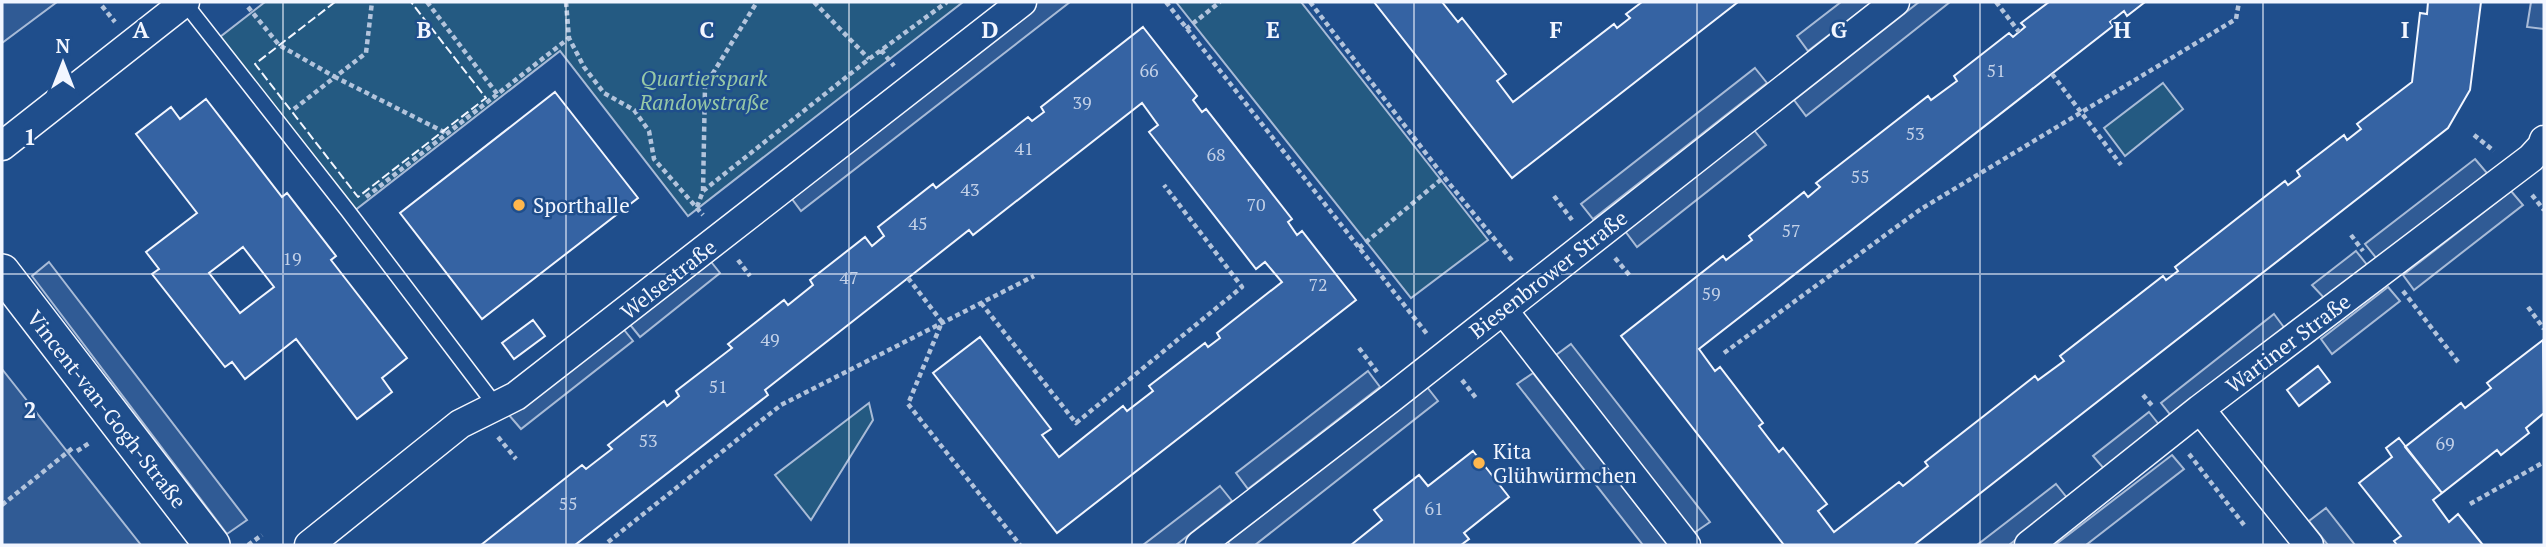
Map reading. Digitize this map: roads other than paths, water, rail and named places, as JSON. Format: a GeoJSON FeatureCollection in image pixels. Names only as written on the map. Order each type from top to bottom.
{"type":"FeatureCollection","features":[{"type":"Feature","properties":{"kind":"street"},"geometry":{"type":"LineString","coordinates":[[2,146],[185,2]]}},
{"type":"Feature","properties":{"kind":"street","name":"Welsestraße"},"geometry":{"type":"LineString","coordinates":[[309,545],[460,424],[516,396],[1022,2]]}},
{"type":"Feature","properties":{"kind":"street","name":"Biesenbrower Straße"},"geometry":{"type":"LineString","coordinates":[[1200,545],[1895,2]]}},
{"type":"Feature","properties":{"kind":"street","name":"Wartiner Straße"},"geometry":{"type":"LineString","coordinates":[[2029,545],[2200,410],[2531,158],[2544,140]]}},
{"type":"Feature","properties":{"kind":"street","name":"Vincent-van-Gogh-Straße"},"geometry":{"type":"LineString","coordinates":[[2,272],[212,545]]}},
{"type":"Feature","properties":{"kind":"street"},"geometry":{"type":"LineString","coordinates":[[1503,310],[1686,545]]}},
{"type":"Feature","properties":{"kind":"street"},"geometry":{"type":"LineString","coordinates":[[2200,410],[2309,545]]}},
{"type":"Feature","properties":{"kind":"lane"},"geometry":{"type":"LineString","coordinates":[[185,2],[496,406]]}},
{"type":"Feature","properties":{"kind":"place","name":"Sporthalle"},"geometry":{"type":"Point","coordinates":[519,205]}},
{"type":"Feature","properties":{"kind":"place","name":"Kita Glühwürmchen"},"geometry":{"type":"Point","coordinates":[1479,463]}},
{"type":"Feature","properties":{"kind":"park label","name":"Quartierspark Randowstraße"},"geometry":{"type":"Point","coordinates":[704,90]}}]}
